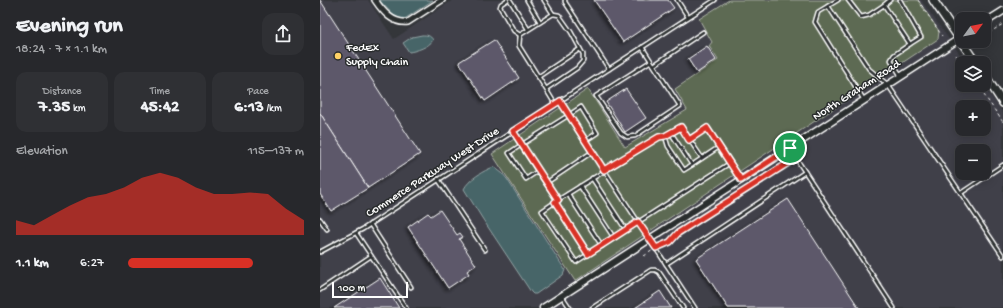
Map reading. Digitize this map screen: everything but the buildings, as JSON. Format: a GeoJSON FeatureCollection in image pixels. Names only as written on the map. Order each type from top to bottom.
{"type":"FeatureCollection","features":[{"type":"Feature","properties":{"kind":"main road"},"geometry":{"type":"LineString","coordinates":[[933,0],[955,29]]}},
{"type":"Feature","properties":{"kind":"main road"},"geometry":{"type":"LineString","coordinates":[[991,85],[1003,103]]}},
{"type":"Feature","properties":{"kind":"street"},"geometry":{"type":"LineString","coordinates":[[375,0],[396,22],[402,23],[408,22],[442,0]]}},
{"type":"Feature","properties":{"kind":"street"},"geometry":{"type":"LineString","coordinates":[[991,19],[1003,11]]}},
{"type":"Feature","properties":{"kind":"street","name":"North Graham Road"},"geometry":{"type":"LineString","coordinates":[[543,308],[955,41]]}},
{"type":"Feature","properties":{"kind":"lane"},"geometry":{"type":"LineString","coordinates":[[520,35],[514,31],[500,7],[502,4],[508,0],[528,29]]}},
{"type":"Feature","properties":{"kind":"lane"},"geometry":{"type":"LineString","coordinates":[[526,0],[540,22]]}},
{"type":"Feature","properties":{"kind":"lane"},"geometry":{"type":"LineString","coordinates":[[544,0],[553,14]]}},
{"type":"Feature","properties":{"kind":"lane"},"geometry":{"type":"LineString","coordinates":[[565,0],[609,69]]}},
{"type":"Feature","properties":{"kind":"lane"},"geometry":{"type":"LineString","coordinates":[[677,0],[688,17]]}},
{"type":"Feature","properties":{"kind":"lane","name":"Commerce Parkway West Drive"},"geometry":{"type":"LineString","coordinates":[[320,252],[356,233],[715,0]]}},
{"type":"Feature","properties":{"kind":"lane"},"geometry":{"type":"LineString","coordinates":[[838,0],[818,12],[815,22],[864,100]]}},
{"type":"Feature","properties":{"kind":"lane"},"geometry":{"type":"LineString","coordinates":[[848,0],[861,17],[870,15],[890,0]]}},
{"type":"Feature","properties":{"kind":"lane"},"geometry":{"type":"LineString","coordinates":[[900,0],[921,37],[894,56],[891,60],[901,76]]}},
{"type":"Feature","properties":{"kind":"lane"},"geometry":{"type":"LineString","coordinates":[[828,6],[869,69],[888,85],[1003,256]]}},
{"type":"Feature","properties":{"kind":"lane"},"geometry":{"type":"LineString","coordinates":[[884,6],[910,44]]}},
{"type":"Feature","properties":{"kind":"lane"},"geometry":{"type":"LineString","coordinates":[[546,89],[580,65],[583,61],[583,54],[571,32],[559,15],[553,14],[520,35],[519,46],[555,104]]}},
{"type":"Feature","properties":{"kind":"lane"},"geometry":{"type":"LineString","coordinates":[[654,65],[703,32]]}},
{"type":"Feature","properties":{"kind":"lane"},"geometry":{"type":"LineString","coordinates":[[642,47],[680,106],[635,136],[627,137],[621,133],[596,96],[651,61]]}},
{"type":"Feature","properties":{"kind":"lane"},"geometry":{"type":"LineString","coordinates":[[538,77],[580,49]]}},
{"type":"Feature","properties":{"kind":"lane"},"geometry":{"type":"LineString","coordinates":[[560,101],[695,308]]}},
{"type":"Feature","properties":{"kind":"lane"},"geometry":{"type":"LineString","coordinates":[[538,171],[526,179],[509,153],[580,107],[597,133],[585,141]]}},
{"type":"Feature","properties":{"kind":"lane"},"geometry":{"type":"LineString","coordinates":[[702,158],[681,127],[665,136],[659,137],[604,170],[542,211],[576,262],[730,163]]}},
{"type":"Feature","properties":{"kind":"lane"},"geometry":{"type":"LineString","coordinates":[[689,140],[707,128],[741,180]]}},
{"type":"Feature","properties":{"kind":"lane"},"geometry":{"type":"LineString","coordinates":[[513,131],[588,254]]}},
{"type":"Feature","properties":{"kind":"lane"},"geometry":{"type":"LineString","coordinates":[[671,133],[692,165]]}},
{"type":"Feature","properties":{"kind":"lane"},"geometry":{"type":"LineString","coordinates":[[665,136],[668,146],[684,170],[719,147]]}},
{"type":"Feature","properties":{"kind":"lane"},"geometry":{"type":"LineString","coordinates":[[790,148],[894,308]]}},
{"type":"Feature","properties":{"kind":"lane"},"geometry":{"type":"LineString","coordinates":[[546,183],[592,152]]}},
{"type":"Feature","properties":{"kind":"lane"},"geometry":{"type":"LineString","coordinates":[[961,193],[1003,165]]}},
{"type":"Feature","properties":{"kind":"lane"},"geometry":{"type":"LineString","coordinates":[[666,264],[805,172]]}},
{"type":"Feature","properties":{"kind":"lane"},"geometry":{"type":"LineString","coordinates":[[592,178],[626,230]]}},
{"type":"Feature","properties":{"kind":"lane"},"geometry":{"type":"LineString","coordinates":[[438,180],[485,250]]}},
{"type":"Feature","properties":{"kind":"lane"},"geometry":{"type":"LineString","coordinates":[[580,186],[614,238]]}},
{"type":"Feature","properties":{"kind":"lane"},"geometry":{"type":"LineString","coordinates":[[568,194],[602,246]]}},
{"type":"Feature","properties":{"kind":"lane"},"geometry":{"type":"LineString","coordinates":[[320,219],[327,229]]}},
{"type":"Feature","properties":{"kind":"lane"},"geometry":{"type":"LineString","coordinates":[[370,224],[411,287]]}},
{"type":"Feature","properties":{"kind":"lane"},"geometry":{"type":"LineString","coordinates":[[356,233],[406,308]]}},
{"type":"Feature","properties":{"kind":"lane"},"geometry":{"type":"LineString","coordinates":[[320,290],[371,256]]}},
{"type":"Feature","properties":{"kind":"lane"},"geometry":{"type":"LineString","coordinates":[[592,308],[651,270],[659,272],[683,308]]}},
{"type":"Feature","properties":{"kind":"lane"},"geometry":{"type":"LineString","coordinates":[[562,296],[570,308]]}},
{"type":"Feature","properties":{"kind":"path"},"geometry":{"type":"LineString","coordinates":[[918,0],[942,36]]}},
{"type":"Feature","properties":{"kind":"path"},"geometry":{"type":"LineString","coordinates":[[991,32],[1003,24]]}},
{"type":"Feature","properties":{"kind":"path"},"geometry":{"type":"LineString","coordinates":[[982,92],[1003,122]]}},
{"type":"Feature","properties":{"kind":"path"},"geometry":{"type":"LineString","coordinates":[[644,256],[656,248],[670,242],[678,233],[805,151]]}},
{"type":"Feature","properties":{"kind":"shaded area"},"geometry":{"type":"Polygon","coordinates":[[[320,0],[368,0],[394,39],[453,0],[921,0],[961,56],[955,56],[955,92],[988,92],[1003,113],[1003,308],[320,308],[320,0]]]}},
{"type":"Feature","properties":{"kind":"green space"},"geometry":{"type":"Polygon","coordinates":[[[729,0],[918,0],[939,31],[938,39],[575,281],[492,154],[588,89],[625,147],[687,110],[675,89],[718,60],[709,46],[712,42],[699,19],[729,0]]]}},
{"type":"Feature","properties":{"kind":"water"},"geometry":{"type":"Polygon","coordinates":[[[379,0],[433,0],[403,20],[398,20],[379,0]]]}},
{"type":"Feature","properties":{"kind":"water"},"geometry":{"type":"Polygon","coordinates":[[[422,35],[431,37],[433,40],[419,50],[409,52],[403,43],[412,37],[422,35]]]}},
{"type":"Feature","properties":{"kind":"water"},"geometry":{"type":"Polygon","coordinates":[[[494,167],[507,179],[565,270],[563,275],[536,294],[531,292],[464,189],[469,182],[477,176],[494,167]]]}},
{"type":"Feature","properties":{"kind":"place","name":"FedEx Supply Chain"},"geometry":{"type":"Point","coordinates":[338,56]}},
{"type":"Feature","properties":{"kind":"route"},"geometry":{"type":"LineString","coordinates":[[560,101],[604,170],[659,137],[665,136],[681,127],[689,140],[707,128],[741,180],[790,148],[796,158],[678,233],[670,242],[656,248],[638,222],[588,254],[555,202],[558,200],[513,131],[560,101]]}}]}
